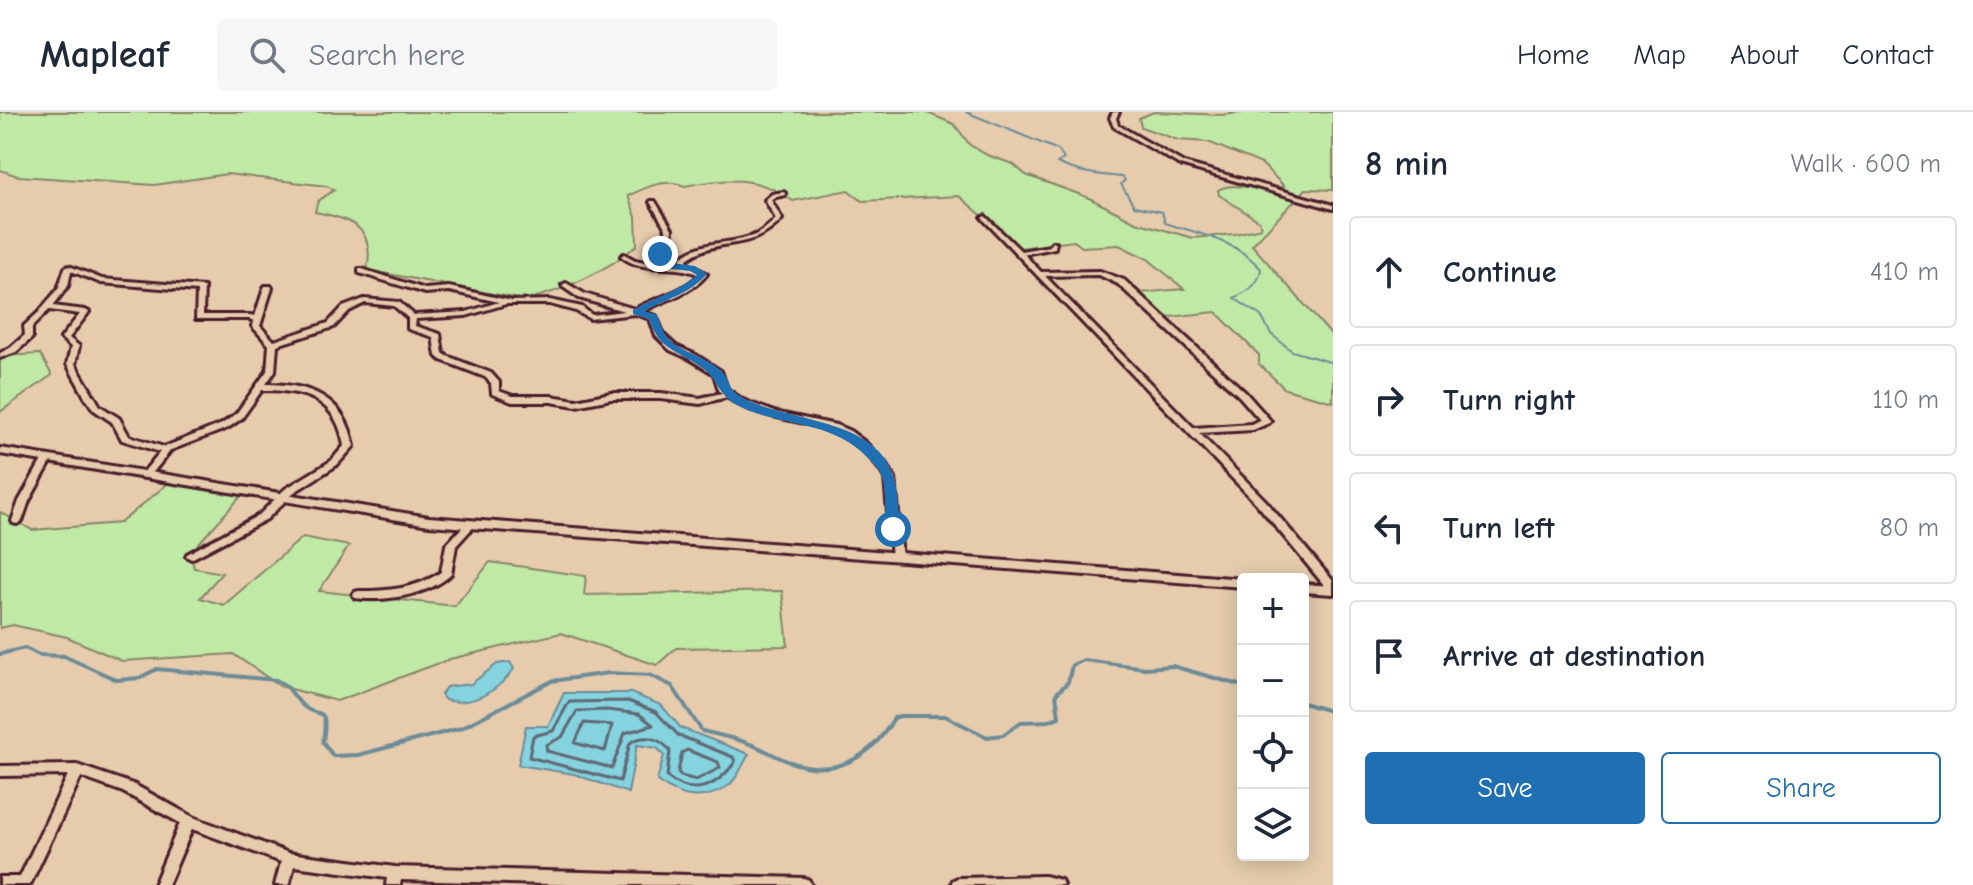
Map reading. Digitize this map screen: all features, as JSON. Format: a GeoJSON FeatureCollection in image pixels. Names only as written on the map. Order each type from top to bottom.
{"type":"FeatureCollection","features":[{"type":"Feature","properties":{"kind":"main road"},"geometry":{"type":"LineString","coordinates":[[0,451],[385,516],[1237,583]]}},
{"type":"Feature","properties":{"kind":"main road"},"geometry":{"type":"LineString","coordinates":[[1309,588],[1333,589]]}},
{"type":"Feature","properties":{"kind":"street"},"geometry":{"type":"LineString","coordinates":[[1116,112],[1113,118],[1116,126],[1175,161],[1333,207]]}},
{"type":"Feature","properties":{"kind":"street"},"geometry":{"type":"LineString","coordinates":[[686,267],[683,258],[693,252],[743,243],[764,234],[779,219],[768,200],[774,195],[783,194]]}},
{"type":"Feature","properties":{"kind":"street"},"geometry":{"type":"LineString","coordinates":[[653,202],[669,229],[668,243],[662,249],[658,265]]}},
{"type":"Feature","properties":{"kind":"street"},"geometry":{"type":"LineString","coordinates":[[985,218],[1261,502],[1333,589]]}},
{"type":"Feature","properties":{"kind":"street"},"geometry":{"type":"LineString","coordinates":[[1020,253],[1053,247],[1054,243]]}},
{"type":"Feature","properties":{"kind":"street"},"geometry":{"type":"LineString","coordinates":[[362,271],[425,291],[449,289],[510,302],[550,302],[579,309],[590,317],[636,312],[660,298],[685,290],[703,274],[686,267],[636,263],[624,256]]}},
{"type":"Feature","properties":{"kind":"street"},"geometry":{"type":"LineString","coordinates":[[0,356],[13,350],[29,336],[28,326],[38,320],[64,286],[69,268],[101,281],[201,289],[199,317],[250,317],[258,320]]}},
{"type":"Feature","properties":{"kind":"street"},"geometry":{"type":"LineString","coordinates":[[1039,274],[1100,273],[1121,282],[1265,417],[1262,425],[1253,427],[1191,431]]}},
{"type":"Feature","properties":{"kind":"street"},"geometry":{"type":"LineString","coordinates":[[566,285],[582,296],[653,318],[660,336],[673,348],[718,373],[723,390],[728,394],[772,414],[816,422],[847,433],[863,445],[890,478],[897,558]]}},
{"type":"Feature","properties":{"kind":"street"},"geometry":{"type":"LineString","coordinates":[[147,474],[165,451],[225,426],[239,416],[271,371],[272,344],[256,326],[268,288]]}},
{"type":"Feature","properties":{"kind":"street"},"geometry":{"type":"LineString","coordinates":[[272,344],[331,325],[346,309],[364,301],[396,304],[412,317],[466,314],[510,302]]}},
{"type":"Feature","properties":{"kind":"street"},"geometry":{"type":"LineString","coordinates":[[47,307],[85,312],[65,338],[75,346],[71,364],[89,397],[97,408],[116,420],[125,438],[165,451]]}},
{"type":"Feature","properties":{"kind":"street"},"geometry":{"type":"LineString","coordinates":[[412,317],[411,327],[437,336],[439,354],[488,375],[495,382],[495,392],[512,399],[551,399],[576,403],[611,396],[661,396],[700,401],[728,394]]}},
{"type":"Feature","properties":{"kind":"street"},"geometry":{"type":"LineString","coordinates":[[191,556],[263,517],[282,498],[334,463],[349,446],[341,416],[325,400],[285,387],[260,387]]}},
{"type":"Feature","properties":{"kind":"street"},"geometry":{"type":"LineString","coordinates":[[17,521],[24,501],[47,460]]}},
{"type":"Feature","properties":{"kind":"street"},"geometry":{"type":"LineString","coordinates":[[359,595],[390,595],[433,585],[446,574],[451,545],[470,525]]}},
{"type":"Feature","properties":{"kind":"street"},"geometry":{"type":"LineString","coordinates":[[0,884],[23,884],[77,770]]}},
{"type":"Feature","properties":{"kind":"street"},"geometry":{"type":"LineString","coordinates":[[0,771],[77,770],[128,788],[188,821],[289,859],[394,879],[804,885]]}},
{"type":"Feature","properties":{"kind":"street"},"geometry":{"type":"LineString","coordinates":[[161,885],[188,821]]}},
{"type":"Feature","properties":{"kind":"street"},"geometry":{"type":"LineString","coordinates":[[282,885],[289,859]]}},
{"type":"Feature","properties":{"kind":"street"},"geometry":{"type":"LineString","coordinates":[[958,885],[1048,884]]}},
{"type":"Feature","properties":{"kind":"green space"},"geometry":{"type":"Polygon","coordinates":[[[0,112],[925,112],[954,124],[970,145],[1013,164],[1026,175],[1087,197],[1136,222],[1193,238],[1261,228],[1259,221],[1219,195],[1218,190],[1232,186],[1266,189],[1284,186],[1262,164],[1208,142],[1178,140],[1141,127],[1139,118],[1154,112],[1222,115],[1333,112],[1333,190],[1306,189],[1252,245],[1333,337],[1333,402],[1285,389],[1259,364],[1259,355],[1216,312],[1161,318],[1139,293],[1184,289],[1148,259],[1119,245],[1082,247],[1074,241],[1020,248],[959,196],[862,201],[848,190],[793,201],[767,186],[741,181],[656,185],[628,196],[636,217],[637,245],[584,279],[525,300],[367,270],[368,244],[358,228],[340,218],[315,212],[318,201],[334,190],[327,186],[227,174],[154,185],[18,176],[0,170],[0,112]]]}},
{"type":"Feature","properties":{"kind":"green space"},"geometry":{"type":"Polygon","coordinates":[[[40,354],[52,375],[0,412],[0,356],[40,354]]]}},
{"type":"Feature","properties":{"kind":"green space"},"geometry":{"type":"Polygon","coordinates":[[[177,476],[250,486],[190,553],[194,568],[222,573],[200,598],[224,605],[303,537],[349,546],[319,591],[455,606],[490,562],[586,576],[584,595],[782,591],[788,646],[676,648],[657,665],[561,633],[450,659],[337,701],[280,686],[233,654],[122,661],[67,637],[13,625],[0,628],[0,512],[32,530],[120,523],[177,476]]]}},
{"type":"Feature","properties":{"kind":"water"},"geometry":{"type":"Polygon","coordinates":[[[510,662],[514,669],[484,695],[455,702],[445,700],[441,695],[446,687],[471,684],[497,664],[510,662]]]}},
{"type":"Feature","properties":{"kind":"water"},"geometry":{"type":"Polygon","coordinates":[[[564,693],[631,693],[661,705],[681,728],[749,754],[731,783],[710,795],[701,796],[683,795],[657,781],[664,755],[657,748],[637,745],[628,793],[574,774],[518,765],[526,726],[548,726],[564,693]]]}},
{"type":"Feature","properties":{"kind":"waterway"},"geometry":{"type":"LineString","coordinates":[[966,112],[1058,150],[1064,159],[1057,163],[1089,173],[1122,177],[1125,180],[1121,184],[1134,206],[1162,212],[1165,223],[1217,239],[1240,251],[1261,269],[1252,287],[1234,298],[1261,316],[1271,334],[1292,351],[1333,363]]}},
{"type":"Feature","properties":{"kind":"waterway"},"geometry":{"type":"LineString","coordinates":[[0,654],[25,648],[39,655],[64,656],[117,680],[139,678],[157,669],[276,680],[287,687],[306,709],[323,716],[323,742],[333,756],[358,755],[461,728],[552,681],[609,673],[650,675],[672,686],[702,731],[744,742],[790,762],[822,768],[837,766],[863,754],[875,744],[894,718],[900,716],[945,716],[987,737],[1003,735],[1021,722],[1048,721],[1059,717],[1056,694],[1068,682],[1072,665],[1084,660],[1145,668],[1172,666],[1237,684]]}},
{"type":"Feature","properties":{"kind":"waterway"},"geometry":{"type":"LineString","coordinates":[[1309,705],[1333,712]]}},
{"type":"Feature","properties":{"kind":"route"},"geometry":{"type":"LineString","coordinates":[[660,254],[658,265],[692,268],[703,274],[685,290],[660,298],[636,312],[653,318],[660,336],[673,348],[718,373],[723,390],[740,402],[772,414],[833,427],[855,438],[883,466],[890,478],[893,529]]}}]}
